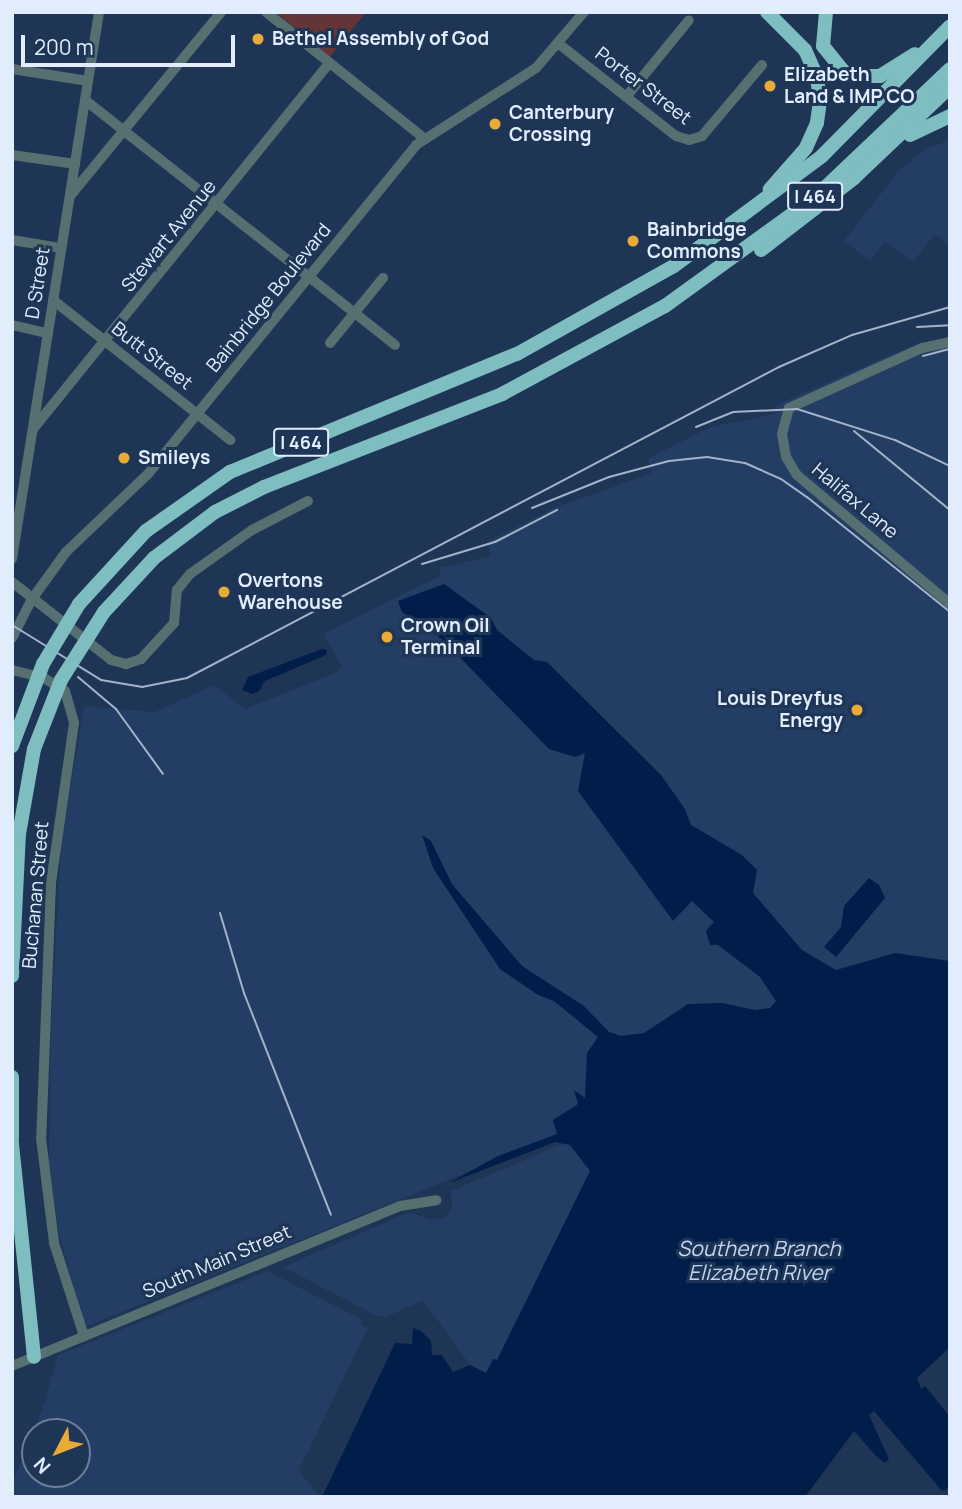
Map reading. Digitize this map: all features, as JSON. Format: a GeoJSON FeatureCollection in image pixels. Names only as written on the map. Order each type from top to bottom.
{"type":"FeatureCollection","features":[{"type":"Feature","properties":{"kind":"highway"},"geometry":{"type":"LineString","coordinates":[[726,230],[793,165],[812,136],[819,112],[817,77],[805,50],[767,12]]}},
{"type":"Feature","properties":{"kind":"highway"},"geometry":{"type":"LineString","coordinates":[[826,12],[821,34],[827,54],[843,71],[864,77],[897,68],[950,24]]}},
{"type":"Feature","properties":{"kind":"highway","name":"I 464"},"geometry":{"type":"LineString","coordinates":[[12,746],[43,664],[79,604],[146,531],[230,472],[517,354],[636,290],[726,230],[846,134],[950,24]]}},
{"type":"Feature","properties":{"kind":"highway","name":"I 464"},"geometry":{"type":"LineString","coordinates":[[12,976],[19,834],[34,749],[61,680],[104,612],[173,541],[238,499],[473,407],[572,359],[665,306],[814,198],[950,69]]}},
{"type":"Feature","properties":{"kind":"highway"},"geometry":{"type":"LineString","coordinates":[[854,178],[950,86]]}},
{"type":"Feature","properties":{"kind":"highway"},"geometry":{"type":"LineString","coordinates":[[665,306],[784,235],[908,136],[950,116]]}},
{"type":"Feature","properties":{"kind":"highway"},"geometry":{"type":"LineString","coordinates":[[12,1077],[12,1142],[34,1357]]}},
{"type":"Feature","properties":{"kind":"street","name":"D Street"},"geometry":{"type":"LineString","coordinates":[[12,559],[99,12]]}},
{"type":"Feature","properties":{"kind":"street"},"geometry":{"type":"LineString","coordinates":[[70,197],[221,12]]}},
{"type":"Feature","properties":{"kind":"street"},"geometry":{"type":"LineString","coordinates":[[266,12],[425,139]]}},
{"type":"Feature","properties":{"kind":"street","name":"Bainbridge Boulevard"},"geometry":{"type":"LineString","coordinates":[[12,638],[32,599],[66,552],[134,489],[198,415],[393,171],[425,139],[521,80],[559,44],[584,12]]}},
{"type":"Feature","properties":{"kind":"street"},"geometry":{"type":"LineString","coordinates":[[626,97],[688,20]]}},
{"type":"Feature","properties":{"kind":"street","name":"Porter Street"},"geometry":{"type":"LineString","coordinates":[[559,44],[676,136],[692,140],[710,128],[762,65]]}},
{"type":"Feature","properties":{"kind":"street","name":"Stewart Avenue"},"geometry":{"type":"LineString","coordinates":[[33,429],[217,205],[329,63]]}},
{"type":"Feature","properties":{"kind":"street"},"geometry":{"type":"LineString","coordinates":[[12,69],[88,81]]}},
{"type":"Feature","properties":{"kind":"street"},"geometry":{"type":"LineString","coordinates":[[85,100],[395,345]]}},
{"type":"Feature","properties":{"kind":"street"},"geometry":{"type":"LineString","coordinates":[[12,155],[75,164]]}},
{"type":"Feature","properties":{"kind":"street"},"geometry":{"type":"LineString","coordinates":[[12,240],[61,248]]}},
{"type":"Feature","properties":{"kind":"street"},"geometry":{"type":"LineString","coordinates":[[330,343],[383,278]]}},
{"type":"Feature","properties":{"kind":"street","name":"Butt Street"},"geometry":{"type":"LineString","coordinates":[[53,300],[230,440]]}},
{"type":"Feature","properties":{"kind":"street"},"geometry":{"type":"LineString","coordinates":[[12,325],[48,333]]}},
{"type":"Feature","properties":{"kind":"street","name":"Halifax Lane"},"geometry":{"type":"LineString","coordinates":[[950,342],[922,348],[789,408],[782,434],[786,457],[797,475],[950,604]]}},
{"type":"Feature","properties":{"kind":"street"},"geometry":{"type":"LineString","coordinates":[[12,582],[111,660],[126,664],[141,659],[174,623],[177,590],[190,574],[252,530],[308,501]]}},
{"type":"Feature","properties":{"kind":"street","name":"Buchanan Street"},"geometry":{"type":"LineString","coordinates":[[12,670],[44,678],[65,691],[71,704],[74,732],[51,883],[41,1150],[54,1243],[84,1336]]}},
{"type":"Feature","properties":{"kind":"street","name":"South Main Street"},"geometry":{"type":"LineString","coordinates":[[12,1366],[400,1206],[437,1200]]}},
{"type":"Feature","properties":{"kind":"shaded area"},"geometry":{"type":"Polygon","coordinates":[[[275,12],[366,12],[330,57],[275,12]]]}},
{"type":"Feature","properties":{"kind":"shaded area"},"geometry":{"type":"Polygon","coordinates":[[[950,140],[950,245],[935,234],[913,262],[885,242],[870,261],[844,241],[898,172],[925,149],[950,140]]]}},
{"type":"Feature","properties":{"kind":"shaded area"},"geometry":{"type":"Polygon","coordinates":[[[911,346],[920,353],[950,347],[950,1061],[519,1389],[470,1365],[423,1300],[386,1317],[377,1316],[283,1267],[409,1212],[431,1220],[445,1217],[452,1207],[451,1191],[565,1143],[562,1134],[85,1327],[59,1234],[49,1164],[51,1028],[61,845],[84,706],[155,712],[214,685],[245,709],[335,673],[342,667],[323,634],[440,576],[439,568],[491,556],[487,542],[557,507],[652,473],[648,459],[710,427],[775,414],[776,405],[911,346]]]}},
{"type":"Feature","properties":{"kind":"shaded area"},"geometry":{"type":"Polygon","coordinates":[[[267,1271],[363,1320],[361,1325],[368,1328],[299,1470],[319,1497],[12,1497],[12,1484],[21,1462],[21,1488],[91,1488],[91,1418],[38,1418],[58,1355],[267,1271]]]}},
{"type":"Feature","properties":{"kind":"water","name":"Southern Branch Elizabeth River"},"geometry":{"type":"Polygon","coordinates":[[[444,584],[491,618],[497,630],[534,660],[547,662],[661,775],[685,809],[691,825],[742,855],[757,870],[753,893],[802,950],[836,970],[895,953],[950,961],[950,1347],[917,1378],[921,1389],[925,1386],[950,1417],[950,1487],[942,1491],[874,1411],[869,1415],[889,1459],[885,1463],[876,1456],[854,1431],[805,1497],[322,1497],[395,1343],[412,1344],[413,1328],[421,1331],[431,1341],[432,1355],[442,1355],[453,1372],[470,1365],[486,1373],[493,1359],[497,1360],[590,1171],[570,1145],[555,1142],[449,1183],[498,1156],[557,1134],[553,1120],[578,1104],[574,1090],[585,1098],[587,1053],[598,1037],[554,1001],[538,995],[500,969],[433,868],[422,835],[431,841],[452,884],[522,966],[584,1006],[609,1032],[621,1036],[644,1033],[688,1004],[722,1003],[755,1010],[770,1008],[776,1001],[760,977],[718,945],[710,945],[706,931],[714,922],[692,901],[673,921],[578,791],[585,753],[575,757],[549,749],[443,640],[402,612],[398,601],[444,584]]]}},
{"type":"Feature","properties":{"kind":"water"},"geometry":{"type":"Polygon","coordinates":[[[322,649],[327,650],[326,655],[265,681],[259,691],[252,694],[242,690],[248,677],[322,649]]]}},
{"type":"Feature","properties":{"kind":"water"},"geometry":{"type":"Polygon","coordinates":[[[869,878],[879,885],[885,898],[836,957],[824,947],[841,927],[844,906],[869,878]]]}},
{"type":"Feature","properties":{"kind":"railway"},"geometry":{"type":"LineString","coordinates":[[12,625],[101,680],[142,687],[187,678],[779,367],[852,335],[950,307]]}},
{"type":"Feature","properties":{"kind":"railway"},"geometry":{"type":"LineString","coordinates":[[917,327],[950,325]]}},
{"type":"Feature","properties":{"kind":"railway"},"geometry":{"type":"LineString","coordinates":[[923,356],[950,349]]}},
{"type":"Feature","properties":{"kind":"railway"},"geometry":{"type":"LineString","coordinates":[[696,427],[733,412],[797,409],[895,440],[950,466]]}},
{"type":"Feature","properties":{"kind":"railway"},"geometry":{"type":"LineString","coordinates":[[854,431],[950,510]]}},
{"type":"Feature","properties":{"kind":"railway"},"geometry":{"type":"LineString","coordinates":[[532,508],[609,477],[669,461],[707,457],[745,463],[781,479],[807,497],[950,612]]}},
{"type":"Feature","properties":{"kind":"railway"},"geometry":{"type":"LineString","coordinates":[[422,564],[495,542],[557,510]]}},
{"type":"Feature","properties":{"kind":"railway"},"geometry":{"type":"LineString","coordinates":[[78,677],[116,709],[163,774]]}},
{"type":"Feature","properties":{"kind":"railway"},"geometry":{"type":"LineString","coordinates":[[220,913],[244,993],[331,1215]]}},
{"type":"Feature","properties":{"kind":"place","name":"Bethel Assembly of God"},"geometry":{"type":"Point","coordinates":[258,39]}},
{"type":"Feature","properties":{"kind":"place","name":"Elizabeth Land & IMP CO"},"geometry":{"type":"Point","coordinates":[770,86]}},
{"type":"Feature","properties":{"kind":"place","name":"Canterbury Crossing"},"geometry":{"type":"Point","coordinates":[495,124]}},
{"type":"Feature","properties":{"kind":"place","name":"Bainbridge Commons"},"geometry":{"type":"Point","coordinates":[633,241]}},
{"type":"Feature","properties":{"kind":"place","name":"Smileys"},"geometry":{"type":"Point","coordinates":[124,458]}},
{"type":"Feature","properties":{"kind":"place","name":"Overtons Warehouse"},"geometry":{"type":"Point","coordinates":[224,592]}},
{"type":"Feature","properties":{"kind":"place","name":"Crown Oil Terminal"},"geometry":{"type":"Point","coordinates":[387,637]}},
{"type":"Feature","properties":{"kind":"place","name":"Louis Dreyfus Energy"},"geometry":{"type":"Point","coordinates":[857,710]}}]}
